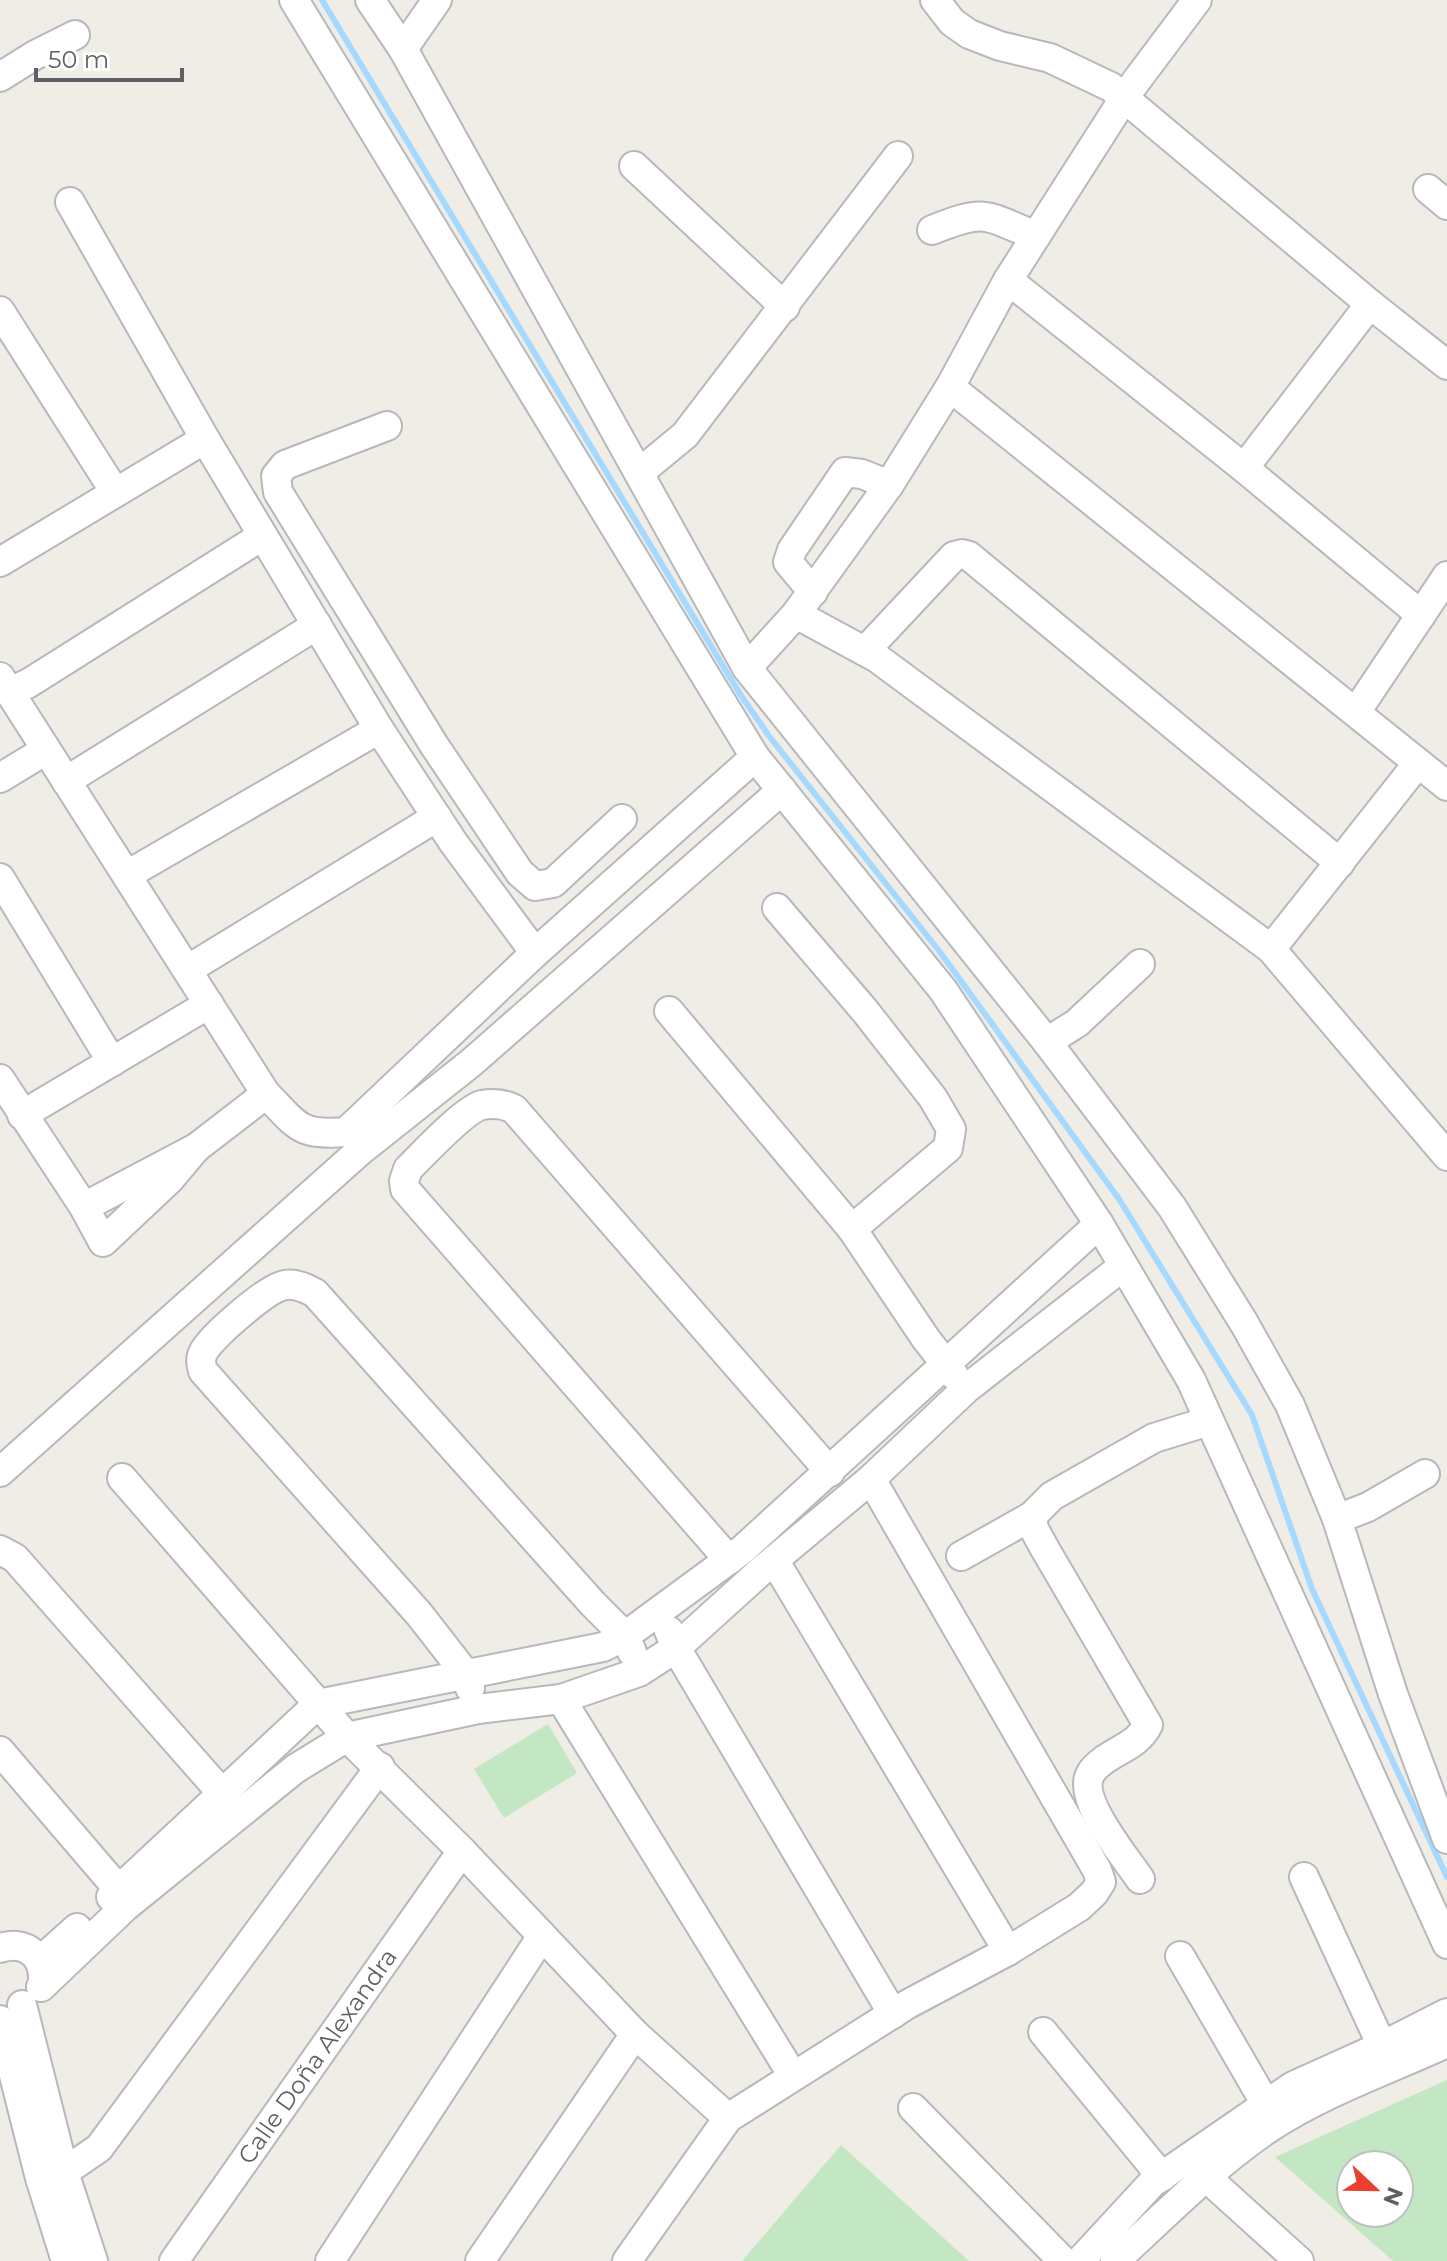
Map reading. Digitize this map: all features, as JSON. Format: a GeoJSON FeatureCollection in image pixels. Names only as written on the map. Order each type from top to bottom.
{"type":"FeatureCollection","features":[{"type":"Feature","properties":{"kind":"street"},"geometry":{"type":"LineString","coordinates":[[294,0],[755,757],[943,990],[1099,1224],[1191,1380],[1447,1944]]}},
{"type":"Feature","properties":{"kind":"street"},"geometry":{"type":"LineString","coordinates":[[370,0],[403,49],[747,668],[1047,1042],[1172,1207],[1244,1323],[1290,1405],[1337,1519],[1393,1694],[1447,1839]]}},
{"type":"Feature","properties":{"kind":"street"},"geometry":{"type":"LineString","coordinates":[[403,49],[437,0]]}},
{"type":"Feature","properties":{"kind":"street"},"geometry":{"type":"LineString","coordinates":[[935,0],[952,22],[969,34],[1000,46],[1061,62],[1111,87],[1447,365]]}},
{"type":"Feature","properties":{"kind":"street"},"geometry":{"type":"LineString","coordinates":[[747,668],[804,603],[889,485],[950,387],[1008,280],[1128,92],[1197,0]]}},
{"type":"Feature","properties":{"kind":"street"},"geometry":{"type":"LineString","coordinates":[[0,77],[75,35]]}},
{"type":"Feature","properties":{"kind":"street"},"geometry":{"type":"LineString","coordinates":[[639,473],[685,435],[898,156]]}},
{"type":"Feature","properties":{"kind":"street"},"geometry":{"type":"LineString","coordinates":[[634,166],[785,307]]}},
{"type":"Feature","properties":{"kind":"street"},"geometry":{"type":"LineString","coordinates":[[70,202],[205,439],[379,729],[437,817],[535,953]]}},
{"type":"Feature","properties":{"kind":"street"},"geometry":{"type":"LineString","coordinates":[[932,230],[979,214],[997,218],[1036,236]]}},
{"type":"Feature","properties":{"kind":"street"},"geometry":{"type":"LineString","coordinates":[[1008,280],[1244,468],[1421,615]]}},
{"type":"Feature","properties":{"kind":"street"},"geometry":{"type":"LineString","coordinates":[[1244,468],[1370,304]]}},
{"type":"Feature","properties":{"kind":"street"},"geometry":{"type":"LineString","coordinates":[[0,311],[115,492]]}},
{"type":"Feature","properties":{"kind":"street"},"geometry":{"type":"LineString","coordinates":[[950,387],[1418,763],[1445,781]]}},
{"type":"Feature","properties":{"kind":"street"},"geometry":{"type":"LineString","coordinates":[[387,426],[285,465],[276,476],[278,492],[434,745],[520,873],[535,886],[553,883],[622,819]]}},
{"type":"Feature","properties":{"kind":"street"},"geometry":{"type":"LineString","coordinates":[[3,551],[115,492],[205,439]]}},
{"type":"Feature","properties":{"kind":"street"},"geometry":{"type":"LineString","coordinates":[[889,485],[862,474],[845,472],[792,550],[788,562],[804,603],[1271,949],[1447,1156]]}},
{"type":"Feature","properties":{"kind":"street"},"geometry":{"type":"LineString","coordinates":[[262,536],[29,683],[5,685],[266,1094],[300,1129],[322,1134],[346,1132],[535,953],[755,757]]}},
{"type":"Feature","properties":{"kind":"street"},"geometry":{"type":"LineString","coordinates":[[865,651],[954,556],[969,556],[1340,863]]}},
{"type":"Feature","properties":{"kind":"street"},"geometry":{"type":"LineString","coordinates":[[1356,712],[1447,576]]}},
{"type":"Feature","properties":{"kind":"street"},"geometry":{"type":"LineString","coordinates":[[66,781],[317,625]]}},
{"type":"Feature","properties":{"kind":"street"},"geometry":{"type":"LineString","coordinates":[[127,875],[379,729]]}},
{"type":"Feature","properties":{"kind":"street"},"geometry":{"type":"LineString","coordinates":[[403,765],[434,745]]}},
{"type":"Feature","properties":{"kind":"street"},"geometry":{"type":"LineString","coordinates":[[0,778],[46,750]]}},
{"type":"Feature","properties":{"kind":"street"},"geometry":{"type":"LineString","coordinates":[[1271,949],[1418,763]]}},
{"type":"Feature","properties":{"kind":"street"},"geometry":{"type":"LineString","coordinates":[[0,1472],[360,1151],[472,1062],[782,790]]}},
{"type":"Feature","properties":{"kind":"street"},"geometry":{"type":"LineString","coordinates":[[187,970],[437,817]]}},
{"type":"Feature","properties":{"kind":"street"},"geometry":{"type":"LineString","coordinates":[[0,878],[112,1062]]}},
{"type":"Feature","properties":{"kind":"street"},"geometry":{"type":"LineString","coordinates":[[777,908],[875,1023],[933,1098],[951,1129],[948,1148],[852,1229]]}},
{"type":"Feature","properties":{"kind":"street"},"geometry":{"type":"LineString","coordinates":[[1047,1042],[1077,1023],[1140,964]]}},
{"type":"Feature","properties":{"kind":"street"},"geometry":{"type":"LineString","coordinates":[[22,1115],[209,1004]]}},
{"type":"Feature","properties":{"kind":"street"},"geometry":{"type":"LineString","coordinates":[[669,1011],[852,1229],[966,1389]]}},
{"type":"Feature","properties":{"kind":"street"},"geometry":{"type":"LineString","coordinates":[[0,1079],[84,1207],[107,1250],[196,1148]]}},
{"type":"Feature","properties":{"kind":"street"},"geometry":{"type":"LineString","coordinates":[[84,1207],[196,1148],[266,1094]]}},
{"type":"Feature","properties":{"kind":"street"},"geometry":{"type":"LineString","coordinates":[[830,1472],[514,1109],[506,1105],[481,1105],[464,1115],[408,1169],[405,1189],[736,1555],[768,1566],[1008,1951]]}},
{"type":"Feature","properties":{"kind":"street"},"geometry":{"type":"LineString","coordinates":[[21,1995],[119,1890],[318,1704],[603,1647],[625,1636],[736,1555],[1099,1224]]}},
{"type":"Feature","properties":{"kind":"street"},"geometry":{"type":"LineString","coordinates":[[21,1995],[295,1769],[347,1737],[478,1709],[561,1699],[639,1672],[676,1648],[871,1479],[966,1389],[1122,1267]]}},
{"type":"Feature","properties":{"kind":"street"},"geometry":{"type":"LineString","coordinates":[[478,1709],[465,1673],[419,1614],[203,1371],[202,1353],[209,1343],[279,1286],[300,1286],[315,1293],[625,1636],[639,1672]]}},
{"type":"Feature","properties":{"kind":"street"},"geometry":{"type":"LineString","coordinates":[[961,1556],[1032,1516],[1052,1496],[1154,1438],[1209,1421]]}},
{"type":"Feature","properties":{"kind":"street"},"geometry":{"type":"LineString","coordinates":[[1337,1519],[1368,1507],[1425,1474]]}},
{"type":"Feature","properties":{"kind":"street"},"geometry":{"type":"LineString","coordinates":[[122,1478],[347,1737],[462,1851],[635,2034],[728,2118]]}},
{"type":"Feature","properties":{"kind":"street"},"geometry":{"type":"LineString","coordinates":[[627,2261],[728,2118],[893,2014],[1008,1951],[1079,1907],[1101,1882],[1097,1870],[871,1479]]}},
{"type":"Feature","properties":{"kind":"street"},"geometry":{"type":"LineString","coordinates":[[1032,1516],[1034,1529],[1045,1549],[1148,1725],[1135,1742],[1103,1761],[1091,1773],[1087,1783],[1095,1812],[1140,1879]]}},
{"type":"Feature","properties":{"kind":"street"},"geometry":{"type":"LineString","coordinates":[[0,1550],[15,1558],[221,1792]]}},
{"type":"Feature","properties":{"kind":"street"},"geometry":{"type":"LineString","coordinates":[[660,1612],[676,1648],[893,2014]]}},
{"type":"Feature","properties":{"kind":"street"},"geometry":{"type":"LineString","coordinates":[[561,1699],[793,2076]]}},
{"type":"Feature","properties":{"kind":"street"},"geometry":{"type":"LineString","coordinates":[[0,1751],[119,1890]]}},
{"type":"Feature","properties":{"kind":"street"},"geometry":{"type":"LineString","coordinates":[[64,2172],[99,2148],[380,1767]]}},
{"type":"Feature","properties":{"kind":"street","name":"Calle Doña Alexandra"},"geometry":{"type":"LineString","coordinates":[[174,2261],[462,1851]]}},
{"type":"Feature","properties":{"kind":"street"},"geometry":{"type":"LineString","coordinates":[[1304,1877],[1382,2046]]}},
{"type":"Feature","properties":{"kind":"street"},"geometry":{"type":"LineString","coordinates":[[330,2261],[542,1936]]}},
{"type":"Feature","properties":{"kind":"street"},"geometry":{"type":"LineString","coordinates":[[0,1948],[10,1945],[27,1948],[21,1995],[40,2178],[66,2261]]}},
{"type":"Feature","properties":{"kind":"street"},"geometry":{"type":"LineString","coordinates":[[1180,1956],[1267,2106]]}},
{"type":"Feature","properties":{"kind":"street"},"geometry":{"type":"LineString","coordinates":[[21,1995],[64,2172],[93,2261]]}},
{"type":"Feature","properties":{"kind":"street"},"geometry":{"type":"LineString","coordinates":[[1080,2261],[1152,2183],[1293,2086],[1447,2013]]}},
{"type":"Feature","properties":{"kind":"street"},"geometry":{"type":"LineString","coordinates":[[1043,2032],[1162,2177]]}},
{"type":"Feature","properties":{"kind":"street"},"geometry":{"type":"LineString","coordinates":[[480,2261],[635,2034]]}},
{"type":"Feature","properties":{"kind":"street"},"geometry":{"type":"LineString","coordinates":[[1115,2261],[1206,2177],[1269,2128],[1324,2096],[1447,2043]]}},
{"type":"Feature","properties":{"kind":"street"},"geometry":{"type":"LineString","coordinates":[[913,2108],[1063,2261]]}},
{"type":"Feature","properties":{"kind":"street"},"geometry":{"type":"LineString","coordinates":[[1206,2177],[1299,2261]]}},
{"type":"Feature","properties":{"kind":"green space"},"geometry":{"type":"Polygon","coordinates":[[[548,1724],[577,1773],[504,1818],[474,1769],[548,1724]]]}},
{"type":"Feature","properties":{"kind":"green space"},"geometry":{"type":"Polygon","coordinates":[[[1447,2080],[1447,2261],[1393,2261],[1357,2229],[1415,2229],[1415,2149],[1335,2149],[1335,2210],[1275,2157],[1447,2080]]]}},
{"type":"Feature","properties":{"kind":"green space"},"geometry":{"type":"Polygon","coordinates":[[[841,2145],[969,2261],[742,2261],[841,2145]]]}},
{"type":"Feature","properties":{"kind":"waterway"},"geometry":{"type":"LineString","coordinates":[[322,0],[740,694],[769,736],[940,952],[1119,1199],[1252,1415],[1312,1589],[1447,1877]]}}]}
